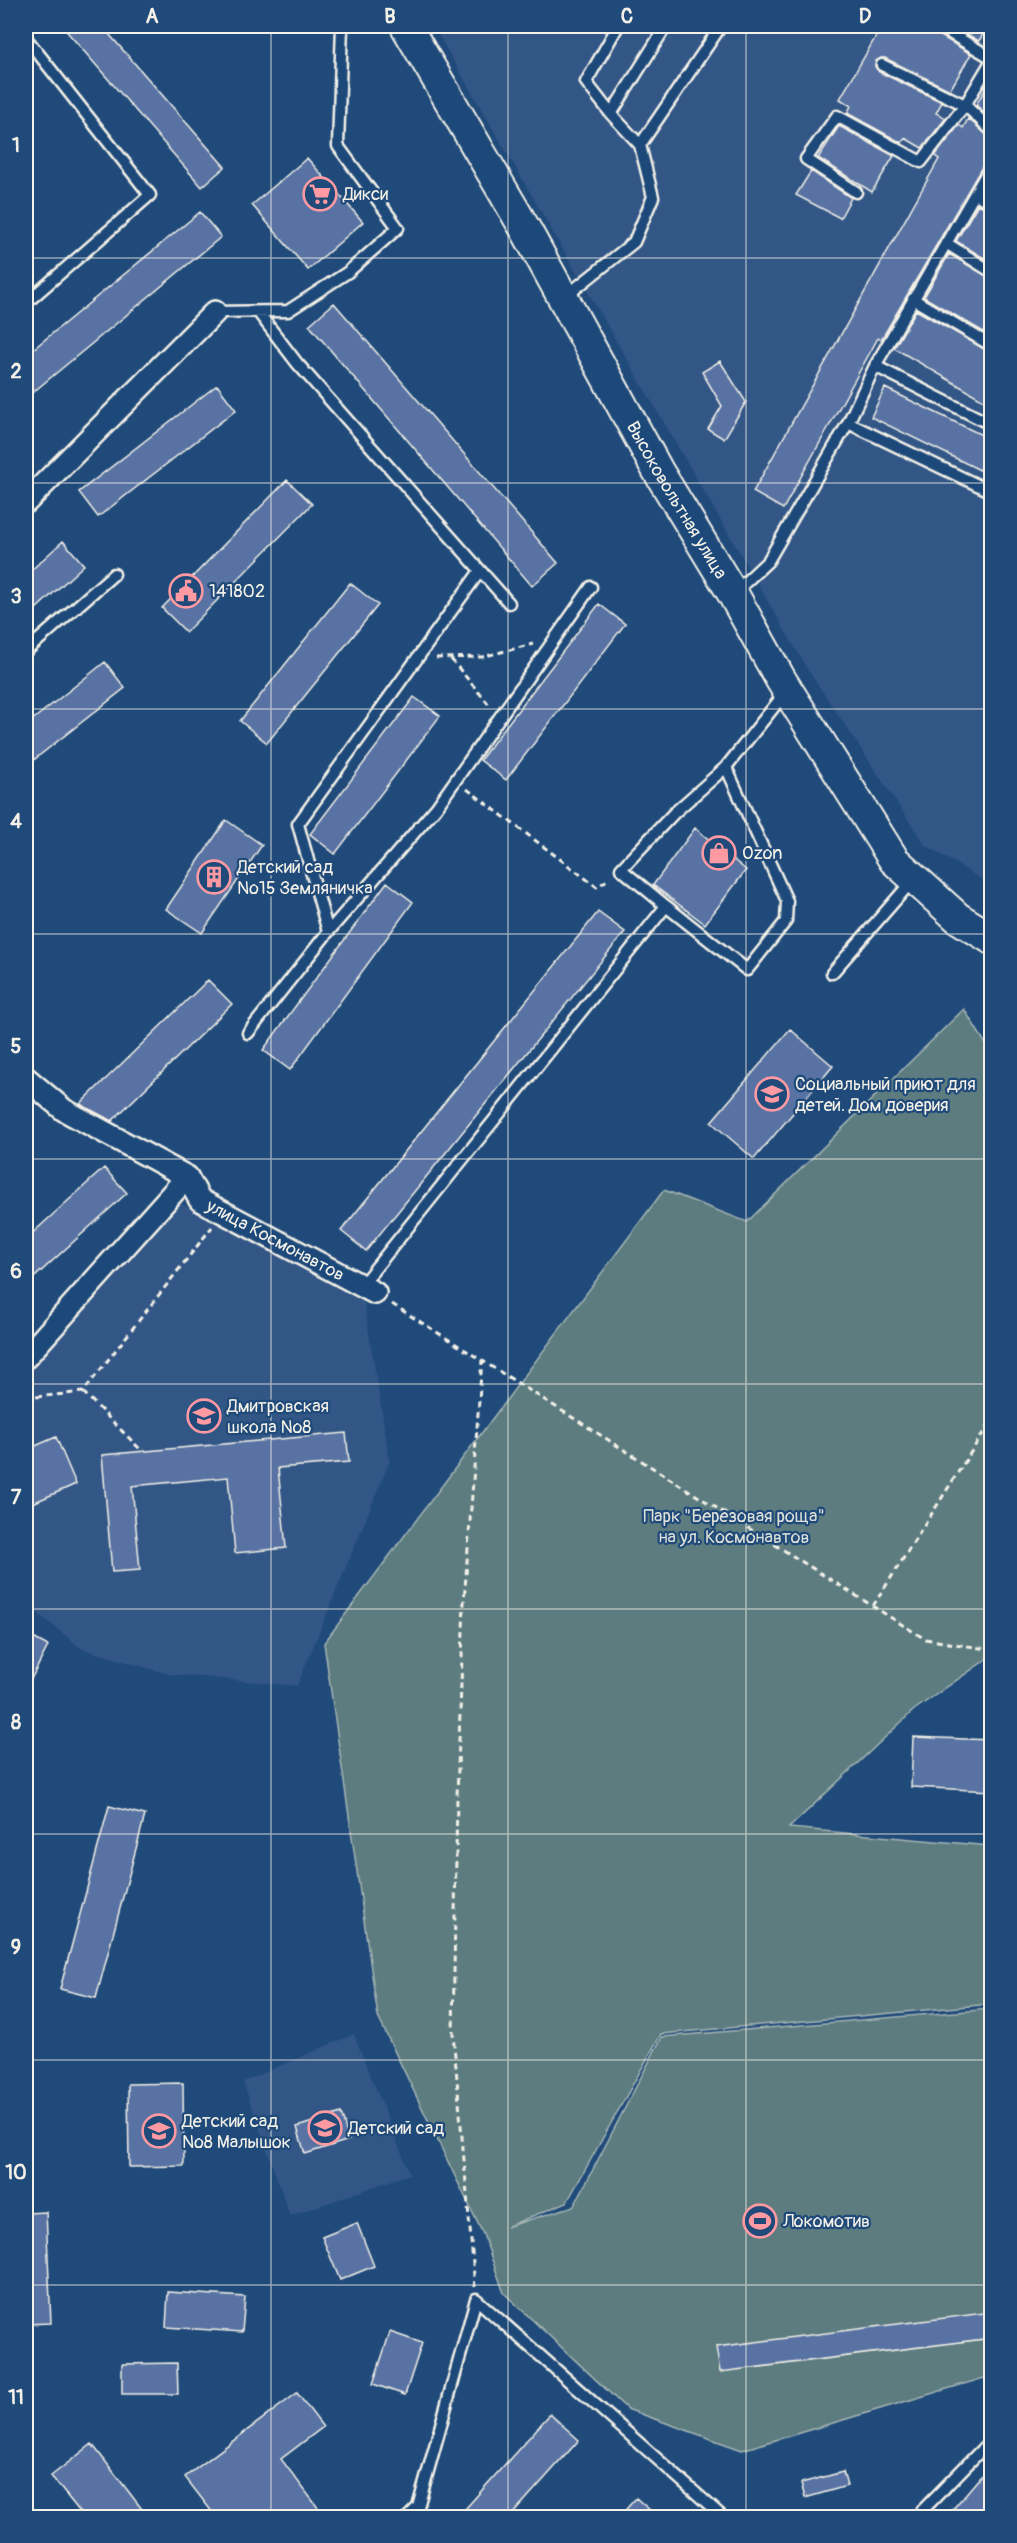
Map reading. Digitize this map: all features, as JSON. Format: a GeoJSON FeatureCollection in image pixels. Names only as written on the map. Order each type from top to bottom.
{"type":"FeatureCollection","features":[{"type":"Feature","properties":{"kind":"main road","name":"Высоковольтная улица"},"geometry":{"type":"LineString","coordinates":[[406,26],[527,232],[658,471],[788,690],[894,860],[958,918],[992,939]]}},
{"type":"Feature","properties":{"kind":"street"},"geometry":{"type":"LineString","coordinates":[[29,492],[215,312]]}},
{"type":"Feature","properties":{"kind":"street"},"geometry":{"type":"LineString","coordinates":[[26,1078],[64,1110],[187,1177],[26,1357]]}},
{"type":"Feature","properties":{"kind":"street","name":"улица Космонавтов"},"geometry":{"type":"LineString","coordinates":[[187,1177],[200,1200],[368,1290]]}},
{"type":"Feature","properties":{"kind":"lane"},"geometry":{"type":"LineString","coordinates":[[215,312],[288,311],[348,272],[398,228],[338,146],[342,26]]}},
{"type":"Feature","properties":{"kind":"lane"},"geometry":{"type":"LineString","coordinates":[[563,298],[634,242],[653,197],[640,145],[611,114],[586,82],[618,26]]}},
{"type":"Feature","properties":{"kind":"lane"},"geometry":{"type":"LineString","coordinates":[[611,114],[666,26]]}},
{"type":"Feature","properties":{"kind":"lane"},"geometry":{"type":"LineString","coordinates":[[640,145],[721,26]]}},
{"type":"Feature","properties":{"kind":"lane"},"geometry":{"type":"LineString","coordinates":[[856,192],[806,159],[837,116],[921,162],[965,105],[992,59],[938,26]]}},
{"type":"Feature","properties":{"kind":"lane"},"geometry":{"type":"LineString","coordinates":[[26,38],[150,195],[26,303]]}},
{"type":"Feature","properties":{"kind":"lane"},"geometry":{"type":"LineString","coordinates":[[882,65],[965,105],[992,131]]}},
{"type":"Feature","properties":{"kind":"lane"},"geometry":{"type":"LineString","coordinates":[[733,594],[768,561],[848,423],[875,366],[992,164]]}},
{"type":"Feature","properties":{"kind":"lane"},"geometry":{"type":"LineString","coordinates":[[975,193],[992,204]]}},
{"type":"Feature","properties":{"kind":"lane"},"geometry":{"type":"LineString","coordinates":[[946,243],[992,272]]}},
{"type":"Feature","properties":{"kind":"lane"},"geometry":{"type":"LineString","coordinates":[[914,299],[992,346]]}},
{"type":"Feature","properties":{"kind":"lane"},"geometry":{"type":"LineString","coordinates":[[258,312],[297,363],[509,603]]}},
{"type":"Feature","properties":{"kind":"lane"},"geometry":{"type":"LineString","coordinates":[[875,366],[992,425]]}},
{"type":"Feature","properties":{"kind":"lane"},"geometry":{"type":"LineString","coordinates":[[848,423],[992,492]]}},
{"type":"Feature","properties":{"kind":"lane"},"geometry":{"type":"LineString","coordinates":[[328,932],[298,824],[480,571]]}},
{"type":"Feature","properties":{"kind":"lane"},"geometry":{"type":"LineString","coordinates":[[26,651],[114,574]]}},
{"type":"Feature","properties":{"kind":"lane"},"geometry":{"type":"LineString","coordinates":[[248,1034],[328,932],[436,808],[591,587]]}},
{"type":"Feature","properties":{"kind":"lane"},"geometry":{"type":"LineString","coordinates":[[726,767],[788,901],[786,921],[747,970],[621,869],[674,813],[726,767],[788,690]]}},
{"type":"Feature","properties":{"kind":"lane"},"geometry":{"type":"LineString","coordinates":[[832,973],[914,879]]}},
{"type":"Feature","properties":{"kind":"lane"},"geometry":{"type":"LineString","coordinates":[[368,1290],[666,906]]}},
{"type":"Feature","properties":{"kind":"lane"},"geometry":{"type":"LineString","coordinates":[[407,2517],[418,2507],[476,2299],[724,2517]]}},
{"type":"Feature","properties":{"kind":"lane"},"geometry":{"type":"LineString","coordinates":[[915,2517],[992,2439]]}},
{"type":"Feature","properties":{"kind":"path"},"geometry":{"type":"LineString","coordinates":[[417,659],[482,657],[555,639]]}},
{"type":"Feature","properties":{"kind":"path"},"geometry":{"type":"LineString","coordinates":[[451,658],[500,718]]}},
{"type":"Feature","properties":{"kind":"path"},"geometry":{"type":"LineString","coordinates":[[456,780],[597,887],[621,869]]}},
{"type":"Feature","properties":{"kind":"path"},"geometry":{"type":"LineString","coordinates":[[26,1394],[36,1397],[83,1392],[223,1213]]}},
{"type":"Feature","properties":{"kind":"path"},"geometry":{"type":"LineString","coordinates":[[368,1290],[925,1639],[992,1650]]}},
{"type":"Feature","properties":{"kind":"path"},"geometry":{"type":"LineString","coordinates":[[476,2299],[453,2033],[457,1796],[464,1602],[482,1360]]}},
{"type":"Feature","properties":{"kind":"path"},"geometry":{"type":"LineString","coordinates":[[83,1392],[142,1451]]}},
{"type":"Feature","properties":{"kind":"path"},"geometry":{"type":"LineString","coordinates":[[873,1606],[992,1419]]}},
{"type":"Feature","properties":{"kind":"shaded area"},"geometry":{"type":"Polygon","coordinates":[[[433,26],[991,26],[991,885],[925,845],[806,667],[433,26]]]}},
{"type":"Feature","properties":{"kind":"shaded area","name":"Дмитровская школа №8"},"geometry":{"type":"Polygon","coordinates":[[[178,1202],[364,1302],[390,1461],[297,1686],[168,1674],[82,1649],[26,1604],[26,1371],[178,1202]]]}},
{"type":"Feature","properties":{"kind":"shaded area","name":"Детский сад"},"geometry":{"type":"Polygon","coordinates":[[[354,2034],[410,2174],[290,2216],[243,2082],[354,2034]]]}},
{"type":"Feature","properties":{"kind":"green space","name":"Парк \"Березовая роща\" на ул. Космонавтов"},"geometry":{"type":"Polygon","coordinates":[[[964,1009],[992,1054],[991,1656],[914,1710],[789,1828],[990,1846],[991,2004],[661,2034],[567,2202],[506,2227],[574,2206],[662,2037],[991,2009],[991,2376],[742,2450],[627,2409],[504,2293],[483,2234],[378,2017],[324,1643],[664,1190],[747,1222],[964,1009]]]}},
{"type":"Feature","properties":{"kind":"building"},"geometry":{"type":"Polygon","coordinates":[[[62,26],[102,26],[225,167],[202,187],[62,26]]]}},
{"type":"Feature","properties":{"kind":"building"},"geometry":{"type":"Polygon","coordinates":[[[882,26],[931,26],[934,32],[971,54],[950,90],[885,58],[876,61],[875,66],[879,72],[942,102],[936,113],[946,118],[922,148],[905,138],[902,143],[847,113],[851,106],[840,99],[882,26]]]}},
{"type":"Feature","properties":{"kind":"building"},"geometry":{"type":"Polygon","coordinates":[[[952,26],[988,26],[979,41],[952,26]]]}},
{"type":"Feature","properties":{"kind":"building"},"geometry":{"type":"Polygon","coordinates":[[[992,77],[992,120],[976,105],[992,77]]]}},
{"type":"Feature","properties":{"kind":"building"},"geometry":{"type":"Polygon","coordinates":[[[968,119],[992,138],[992,157],[986,160],[881,340],[878,338],[783,509],[753,492],[939,159],[935,156],[959,125],[963,128],[968,119]]]}},
{"type":"Feature","properties":{"kind":"building"},"geometry":{"type":"Polygon","coordinates":[[[839,126],[894,156],[872,192],[818,158],[839,126]]]}},
{"type":"Feature","properties":{"kind":"building"},"geometry":{"type":"Polygon","coordinates":[[[307,158],[363,222],[308,270],[252,205],[307,158]]]}},
{"type":"Feature","properties":{"kind":"building"},"geometry":{"type":"Polygon","coordinates":[[[811,171],[851,198],[840,218],[796,195],[811,171]]]}},
{"type":"Feature","properties":{"kind":"building"},"geometry":{"type":"Polygon","coordinates":[[[978,204],[992,211],[992,263],[956,241],[978,204]]]}},
{"type":"Feature","properties":{"kind":"building"},"geometry":{"type":"Polygon","coordinates":[[[200,212],[221,237],[26,398],[26,355],[200,212]]]}},
{"type":"Feature","properties":{"kind":"building"},"geometry":{"type":"Polygon","coordinates":[[[949,254],[992,279],[992,337],[924,297],[949,254]]]}},
{"type":"Feature","properties":{"kind":"building"},"geometry":{"type":"Polygon","coordinates":[[[334,303],[558,563],[532,586],[309,325],[334,303]]]}},
{"type":"Feature","properties":{"kind":"building"},"geometry":{"type":"Polygon","coordinates":[[[916,310],[992,353],[992,405],[894,348],[916,310]]]}},
{"type":"Feature","properties":{"kind":"building"},"geometry":{"type":"Polygon","coordinates":[[[720,361],[746,402],[724,439],[708,429],[722,406],[702,372],[720,361]]]}},
{"type":"Feature","properties":{"kind":"building"},"geometry":{"type":"Polygon","coordinates":[[[217,385],[236,410],[98,517],[79,492],[217,385]]]}},
{"type":"Feature","properties":{"kind":"building"},"geometry":{"type":"Polygon","coordinates":[[[885,388],[992,440],[992,476],[871,417],[885,388]]]}},
{"type":"Feature","properties":{"kind":"building"},"geometry":{"type":"Polygon","coordinates":[[[287,480],[312,504],[186,632],[162,608],[287,480]]]}},
{"type":"Feature","properties":{"kind":"building"},"geometry":{"type":"Polygon","coordinates":[[[63,541],[84,565],[26,618],[26,575],[63,541]]]}},
{"type":"Feature","properties":{"kind":"building"},"geometry":{"type":"Polygon","coordinates":[[[350,583],[378,605],[267,743],[240,721],[350,583]]]}},
{"type":"Feature","properties":{"kind":"building"},"geometry":{"type":"Polygon","coordinates":[[[599,604],[625,624],[506,780],[480,760],[599,604]]]}},
{"type":"Feature","properties":{"kind":"building"},"geometry":{"type":"Polygon","coordinates":[[[105,662],[125,688],[26,766],[26,725],[105,662]]]}},
{"type":"Feature","properties":{"kind":"building"},"geometry":{"type":"Polygon","coordinates":[[[414,697],[440,716],[335,854],[310,834],[414,697]]]}},
{"type":"Feature","properties":{"kind":"building","name":"Детский сад №15 Земляничка"},"geometry":{"type":"Polygon","coordinates":[[[226,820],[262,845],[202,933],[166,909],[226,820]]]}},
{"type":"Feature","properties":{"kind":"building"},"geometry":{"type":"Polygon","coordinates":[[[695,828],[746,870],[705,924],[653,885],[695,828]]]}},
{"type":"Feature","properties":{"kind":"building"},"geometry":{"type":"Polygon","coordinates":[[[387,882],[413,902],[290,1070],[263,1050],[387,882]]]}},
{"type":"Feature","properties":{"kind":"building"},"geometry":{"type":"Polygon","coordinates":[[[598,912],[625,932],[366,1251],[341,1231],[598,912]]]}},
{"type":"Feature","properties":{"kind":"building"},"geometry":{"type":"Polygon","coordinates":[[[208,980],[232,1004],[112,1121],[80,1104],[208,980]]]}},
{"type":"Feature","properties":{"kind":"building","name":"Социальный приют для детей. Дом доверия"},"geometry":{"type":"Polygon","coordinates":[[[790,1029],[833,1066],[754,1159],[711,1122],[790,1029]]]}},
{"type":"Feature","properties":{"kind":"building"},"geometry":{"type":"Polygon","coordinates":[[[104,1168],[127,1193],[26,1285],[26,1239],[104,1168]]]}},
{"type":"Feature","properties":{"kind":"building"},"geometry":{"type":"Polygon","coordinates":[[[346,1433],[349,1462],[278,1468],[286,1548],[235,1553],[228,1477],[132,1486],[140,1570],[112,1572],[102,1455],[346,1433]]]}},
{"type":"Feature","properties":{"kind":"building"},"geometry":{"type":"Polygon","coordinates":[[[56,1437],[76,1484],[26,1506],[26,1450],[56,1437]]]}},
{"type":"Feature","properties":{"kind":"building"},"geometry":{"type":"Polygon","coordinates":[[[26,1634],[48,1646],[26,1689],[26,1634]]]}},
{"type":"Feature","properties":{"kind":"building"},"geometry":{"type":"Polygon","coordinates":[[[913,1737],[992,1740],[992,1791],[911,1787],[913,1737]]]}},
{"type":"Feature","properties":{"kind":"building"},"geometry":{"type":"Polygon","coordinates":[[[109,1806],[145,1815],[96,1998],[60,1989],[109,1806]]]}},
{"type":"Feature","properties":{"kind":"building"},"geometry":{"type":"Polygon","coordinates":[[[183,2083],[184,2166],[129,2167],[128,2084],[183,2083]]]}},
{"type":"Feature","properties":{"kind":"building"},"geometry":{"type":"Polygon","coordinates":[[[341,2113],[349,2140],[305,2154],[297,2127],[341,2113]]]}},
{"type":"Feature","properties":{"kind":"building"},"geometry":{"type":"Polygon","coordinates":[[[46,2212],[51,2323],[26,2324],[26,2213],[46,2212]]]}},
{"type":"Feature","properties":{"kind":"building"},"geometry":{"type":"Polygon","coordinates":[[[357,2223],[374,2266],[340,2280],[322,2237],[357,2223]]]}},
{"type":"Feature","properties":{"kind":"building"},"geometry":{"type":"Polygon","coordinates":[[[168,2292],[245,2297],[242,2332],[166,2327],[168,2292]]]}},
{"type":"Feature","properties":{"kind":"building"},"geometry":{"type":"Polygon","coordinates":[[[992,2312],[992,2338],[720,2372],[716,2347],[992,2312]]]}},
{"type":"Feature","properties":{"kind":"building"},"geometry":{"type":"Polygon","coordinates":[[[390,2332],[422,2343],[405,2395],[373,2384],[390,2332]]]}},
{"type":"Feature","properties":{"kind":"building"},"geometry":{"type":"Polygon","coordinates":[[[177,2363],[178,2394],[122,2394],[122,2364],[177,2363]]]}},
{"type":"Feature","properties":{"kind":"building"},"geometry":{"type":"Polygon","coordinates":[[[297,2393],[323,2427],[281,2459],[325,2517],[216,2517],[185,2477],[297,2393]]]}},
{"type":"Feature","properties":{"kind":"building"},"geometry":{"type":"Polygon","coordinates":[[[550,2414],[579,2440],[510,2517],[458,2517],[550,2414]]]}},
{"type":"Feature","properties":{"kind":"building"},"geometry":{"type":"Polygon","coordinates":[[[92,2444],[148,2517],[84,2517],[51,2476],[92,2444]]]}},
{"type":"Feature","properties":{"kind":"building"},"geometry":{"type":"Polygon","coordinates":[[[992,2463],[992,2517],[946,2517],[992,2463]]]}},
{"type":"Feature","properties":{"kind":"building"},"geometry":{"type":"Polygon","coordinates":[[[843,2472],[847,2486],[805,2498],[801,2483],[843,2472]]]}},
{"type":"Feature","properties":{"kind":"building"},"geometry":{"type":"Polygon","coordinates":[[[636,2498],[658,2517],[619,2517],[636,2498]]]}},
{"type":"Feature","properties":{"kind":"place","name":"Дикси"},"geometry":{"type":"Point","coordinates":[320,194]}},
{"type":"Feature","properties":{"kind":"place","name":"141802"},"geometry":{"type":"Point","coordinates":[186,591]}},
{"type":"Feature","properties":{"kind":"place","name":"Ozon"},"geometry":{"type":"Point","coordinates":[719,853]}},
{"type":"Feature","properties":{"kind":"place","name":"Детский сад №15 Земляничка"},"geometry":{"type":"Point","coordinates":[214,877]}},
{"type":"Feature","properties":{"kind":"place","name":"Социальный приют для детей. Дом доверия"},"geometry":{"type":"Point","coordinates":[772,1094]}},
{"type":"Feature","properties":{"kind":"place","name":"Дмитровская школа №8"},"geometry":{"type":"Point","coordinates":[204,1416]}},
{"type":"Feature","properties":{"kind":"place","name":"Детский сад"},"geometry":{"type":"Point","coordinates":[325,2128]}},
{"type":"Feature","properties":{"kind":"place","name":"Детский сад №8 Малышок"},"geometry":{"type":"Point","coordinates":[159,2131]}},
{"type":"Feature","properties":{"kind":"place","name":"Локомотив"},"geometry":{"type":"Point","coordinates":[760,2221]}}]}
